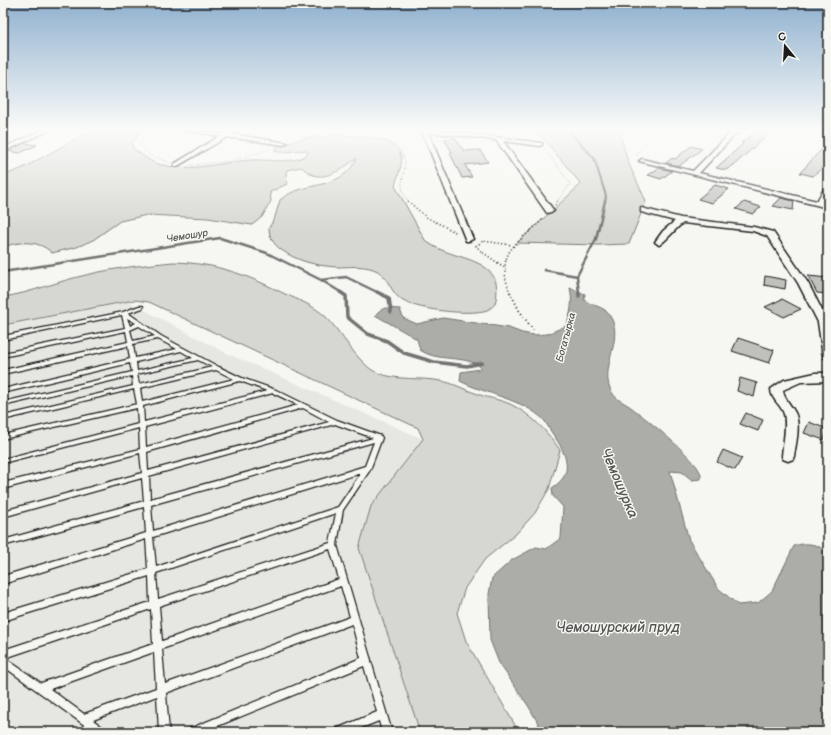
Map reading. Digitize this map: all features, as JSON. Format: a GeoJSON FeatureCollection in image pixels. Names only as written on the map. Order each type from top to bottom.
{"type":"FeatureCollection","features":[{"type":"Feature","properties":{"kind":"street"},"geometry":{"type":"LineString","coordinates":[[438,163],[469,239]]}},
{"type":"Feature","properties":{"kind":"street"},"geometry":{"type":"LineString","coordinates":[[516,163],[550,211]]}},
{"type":"Feature","properties":{"kind":"street"},"geometry":{"type":"LineString","coordinates":[[651,163],[828,206]]}},
{"type":"Feature","properties":{"kind":"street"},"geometry":{"type":"LineString","coordinates":[[694,174],[704,163]]}},
{"type":"Feature","properties":{"kind":"street"},"geometry":{"type":"LineString","coordinates":[[819,204],[828,189]]}},
{"type":"Feature","properties":{"kind":"street"},"geometry":{"type":"LineString","coordinates":[[644,210],[680,220],[754,229],[770,234],[803,283],[822,322],[828,357]]}},
{"type":"Feature","properties":{"kind":"street"},"geometry":{"type":"LineString","coordinates":[[659,242],[680,220]]}},
{"type":"Feature","properties":{"kind":"street"},"geometry":{"type":"LineString","coordinates":[[788,456],[791,416],[787,406],[777,395],[777,389],[796,379],[818,376],[828,377]]}},
{"type":"Feature","properties":{"kind":"lane"},"geometry":{"type":"LineString","coordinates":[[3,338],[124,313],[141,307]]}},
{"type":"Feature","properties":{"kind":"lane"},"geometry":{"type":"LineString","coordinates":[[124,313],[138,324],[217,368],[240,379],[274,391],[335,422],[379,438]]}},
{"type":"Feature","properties":{"kind":"lane"},"geometry":{"type":"LineString","coordinates":[[124,313],[131,343],[132,361],[140,405],[164,732]]}},
{"type":"Feature","properties":{"kind":"lane"},"geometry":{"type":"LineString","coordinates":[[3,355],[128,329],[138,324]]}},
{"type":"Feature","properties":{"kind":"lane"},"geometry":{"type":"LineString","coordinates":[[3,372],[160,336]]}},
{"type":"Feature","properties":{"kind":"lane"},"geometry":{"type":"LineString","coordinates":[[3,391],[182,349]]}},
{"type":"Feature","properties":{"kind":"lane"},"geometry":{"type":"LineString","coordinates":[[3,404],[199,358]]}},
{"type":"Feature","properties":{"kind":"lane"},"geometry":{"type":"LineString","coordinates":[[3,418],[217,368]]}},
{"type":"Feature","properties":{"kind":"lane"},"geometry":{"type":"LineString","coordinates":[[3,437],[140,405],[240,379]]}},
{"type":"Feature","properties":{"kind":"lane"},"geometry":{"type":"LineString","coordinates":[[3,461],[274,391]]}},
{"type":"Feature","properties":{"kind":"lane"},"geometry":{"type":"LineString","coordinates":[[3,486],[144,450],[303,406]]}},
{"type":"Feature","properties":{"kind":"lane"},"geometry":{"type":"LineString","coordinates":[[3,514],[335,422]]}},
{"type":"Feature","properties":{"kind":"lane"},"geometry":{"type":"LineString","coordinates":[[379,438],[368,468],[340,509],[333,545],[387,732]]}},
{"type":"Feature","properties":{"kind":"lane"},"geometry":{"type":"LineString","coordinates":[[3,544],[379,438]]}},
{"type":"Feature","properties":{"kind":"lane"},"geometry":{"type":"LineString","coordinates":[[3,580],[368,468]]}},
{"type":"Feature","properties":{"kind":"lane"},"geometry":{"type":"LineString","coordinates":[[3,617],[152,571],[340,509]]}},
{"type":"Feature","properties":{"kind":"lane"},"geometry":{"type":"LineString","coordinates":[[3,654],[333,545]]}},
{"type":"Feature","properties":{"kind":"lane"},"geometry":{"type":"LineString","coordinates":[[40,688],[344,581]]}},
{"type":"Feature","properties":{"kind":"lane"},"geometry":{"type":"LineString","coordinates":[[83,718],[161,691],[355,619]]}},
{"type":"Feature","properties":{"kind":"lane"},"geometry":{"type":"LineString","coordinates":[[192,732],[367,660]]}},
{"type":"Feature","properties":{"kind":"lane"},"geometry":{"type":"LineString","coordinates":[[3,661],[102,732]]}},
{"type":"Feature","properties":{"kind":"lane"},"geometry":{"type":"LineString","coordinates":[[339,732],[382,714]]}},
{"type":"Feature","properties":{"kind":"path"},"geometry":{"type":"LineString","coordinates":[[171,163],[176,165],[216,163]]}},
{"type":"Feature","properties":{"kind":"path"},"geometry":{"type":"LineString","coordinates":[[405,163],[401,177],[402,191],[415,208],[435,223],[469,239]]}},
{"type":"Feature","properties":{"kind":"path"},"geometry":{"type":"LineString","coordinates":[[533,330],[529,321],[518,309],[510,295],[504,267],[512,245],[550,211],[570,184],[556,163]]}},
{"type":"Feature","properties":{"kind":"path"},"geometry":{"type":"LineString","coordinates":[[504,267],[496,260],[480,252],[476,246],[483,241],[512,245]]}},
{"type":"Feature","properties":{"kind":"shaded area"},"geometry":{"type":"Polygon","coordinates":[[[32,163],[157,163],[173,167],[196,167],[225,163],[349,163],[330,175],[323,176],[311,174],[301,167],[287,170],[287,184],[270,192],[271,201],[262,217],[252,225],[208,218],[147,215],[120,221],[93,240],[77,247],[52,253],[41,246],[29,243],[3,247],[3,176],[32,163]]]}},
{"type":"Feature","properties":{"kind":"shaded area"},"geometry":{"type":"Polygon","coordinates":[[[354,163],[401,163],[395,186],[425,240],[448,253],[485,267],[493,276],[497,288],[495,304],[487,310],[479,312],[442,311],[416,306],[399,298],[382,274],[378,271],[355,266],[337,267],[314,264],[293,257],[280,249],[272,240],[269,228],[275,217],[280,200],[300,190],[332,181],[342,176],[354,163]]]}},
{"type":"Feature","properties":{"kind":"shaded area"},"geometry":{"type":"Polygon","coordinates":[[[564,163],[629,163],[646,201],[629,244],[599,245],[517,243],[581,184],[564,163]]]}},
{"type":"Feature","properties":{"kind":"shaded area"},"geometry":{"type":"Polygon","coordinates":[[[173,262],[204,265],[231,271],[258,281],[301,301],[325,316],[364,364],[378,373],[393,377],[445,382],[479,395],[506,402],[532,418],[555,443],[560,450],[549,489],[535,513],[516,534],[485,559],[465,588],[457,613],[466,641],[519,732],[420,732],[359,548],[371,506],[423,439],[418,428],[149,302],[135,300],[3,325],[3,297],[24,293],[97,273],[129,267],[173,262]]]}},
{"type":"Feature","properties":{"kind":"shaded area"},"geometry":{"type":"Polygon","coordinates":[[[129,302],[226,353],[423,439],[371,506],[359,548],[420,732],[21,732],[3,717],[3,325],[129,302]]]}},
{"type":"Feature","properties":{"kind":"water","name":"Чемошурский пруд"},"geometry":{"type":"Polygon","coordinates":[[[570,288],[585,294],[584,300],[605,310],[612,320],[615,330],[608,373],[609,384],[613,394],[639,413],[668,438],[700,471],[701,479],[692,480],[682,472],[670,471],[689,540],[718,588],[738,605],[758,603],[772,591],[794,546],[812,544],[821,548],[828,554],[828,732],[543,732],[529,707],[499,663],[490,640],[489,594],[492,578],[512,560],[536,547],[546,549],[561,538],[563,507],[553,496],[552,488],[560,482],[566,471],[566,462],[563,451],[544,420],[535,413],[515,402],[460,381],[461,372],[480,369],[479,365],[464,360],[427,354],[420,350],[417,339],[375,315],[385,308],[400,309],[403,318],[417,324],[443,318],[509,328],[522,333],[534,335],[547,334],[566,326],[571,307],[570,288]]]}},
{"type":"Feature","properties":{"kind":"building"},"geometry":{"type":"Polygon","coordinates":[[[455,163],[478,163],[465,165],[472,177],[462,178],[455,163]]]}},
{"type":"Feature","properties":{"kind":"building"},"geometry":{"type":"Polygon","coordinates":[[[667,163],[683,163],[679,166],[667,163]]]}},
{"type":"Feature","properties":{"kind":"building"},"geometry":{"type":"Polygon","coordinates":[[[721,163],[736,163],[726,170],[716,168],[721,163]]]}},
{"type":"Feature","properties":{"kind":"building"},"geometry":{"type":"Polygon","coordinates":[[[809,163],[827,163],[813,176],[800,173],[809,163]]]}},
{"type":"Feature","properties":{"kind":"building"},"geometry":{"type":"Polygon","coordinates":[[[659,168],[672,171],[661,179],[648,175],[659,168]]]}},
{"type":"Feature","properties":{"kind":"building"},"geometry":{"type":"Polygon","coordinates":[[[715,185],[729,189],[712,203],[698,199],[715,185]]]}},
{"type":"Feature","properties":{"kind":"building"},"geometry":{"type":"Polygon","coordinates":[[[781,198],[794,201],[793,210],[773,206],[781,198]]]}},
{"type":"Feature","properties":{"kind":"building"},"geometry":{"type":"Polygon","coordinates":[[[744,202],[761,207],[753,214],[736,209],[744,202]]]}},
{"type":"Feature","properties":{"kind":"building"},"geometry":{"type":"Polygon","coordinates":[[[765,276],[786,280],[785,289],[764,285],[765,276]]]}},
{"type":"Feature","properties":{"kind":"building"},"geometry":{"type":"Polygon","coordinates":[[[808,276],[828,278],[828,294],[817,293],[808,276]]]}},
{"type":"Feature","properties":{"kind":"building"},"geometry":{"type":"Polygon","coordinates":[[[782,299],[801,309],[784,317],[765,307],[782,299]]]}},
{"type":"Feature","properties":{"kind":"building"},"geometry":{"type":"Polygon","coordinates":[[[738,338],[774,350],[769,363],[732,351],[738,338]]]}},
{"type":"Feature","properties":{"kind":"building"},"geometry":{"type":"Polygon","coordinates":[[[740,378],[757,383],[754,397],[737,391],[740,378]]]}},
{"type":"Feature","properties":{"kind":"building"},"geometry":{"type":"Polygon","coordinates":[[[746,413],[763,420],[758,431],[740,424],[746,413]]]}},
{"type":"Feature","properties":{"kind":"building"},"geometry":{"type":"Polygon","coordinates":[[[809,422],[827,429],[824,440],[804,433],[809,422]]]}},
{"type":"Feature","properties":{"kind":"building"},"geometry":{"type":"Polygon","coordinates":[[[723,450],[742,458],[735,470],[717,462],[723,450]]]}},
{"type":"Feature","properties":{"kind":"waterway","name":"Богатырка"},"geometry":{"type":"LineString","coordinates":[[596,163],[606,196],[605,202]]}},
{"type":"Feature","properties":{"kind":"waterway","name":"Богатырка"},"geometry":{"type":"LineString","coordinates":[[577,276],[596,239],[605,201]]}},
{"type":"Feature","properties":{"kind":"waterway","name":"Чемошур"},"geometry":{"type":"LineString","coordinates":[[3,272],[220,238],[267,253],[321,280]]}},
{"type":"Feature","properties":{"kind":"waterway"},"geometry":{"type":"LineString","coordinates":[[544,270],[577,276]]}},
{"type":"Feature","properties":{"kind":"waterway","name":"Богатырка"},"geometry":{"type":"LineString","coordinates":[[577,276],[579,293]]}},
{"type":"Feature","properties":{"kind":"waterway","name":"Чемошур"},"geometry":{"type":"LineString","coordinates":[[321,280],[346,277],[379,293]]}},
{"type":"Feature","properties":{"kind":"waterway"},"geometry":{"type":"LineString","coordinates":[[321,280],[342,293]]}},
{"type":"Feature","properties":{"kind":"waterway"},"geometry":{"type":"LineString","coordinates":[[340,292],[346,296],[347,317],[368,334],[387,341],[404,353],[434,362],[467,366],[482,363]]}},
{"type":"Feature","properties":{"kind":"waterway","name":"Чемошур"},"geometry":{"type":"LineString","coordinates":[[379,293],[389,298],[391,312]]}},
{"type":"Feature","properties":{"kind":"water label","name":"Чемошурка"},"geometry":{"type":"Point","coordinates":[620,483]}}]}
